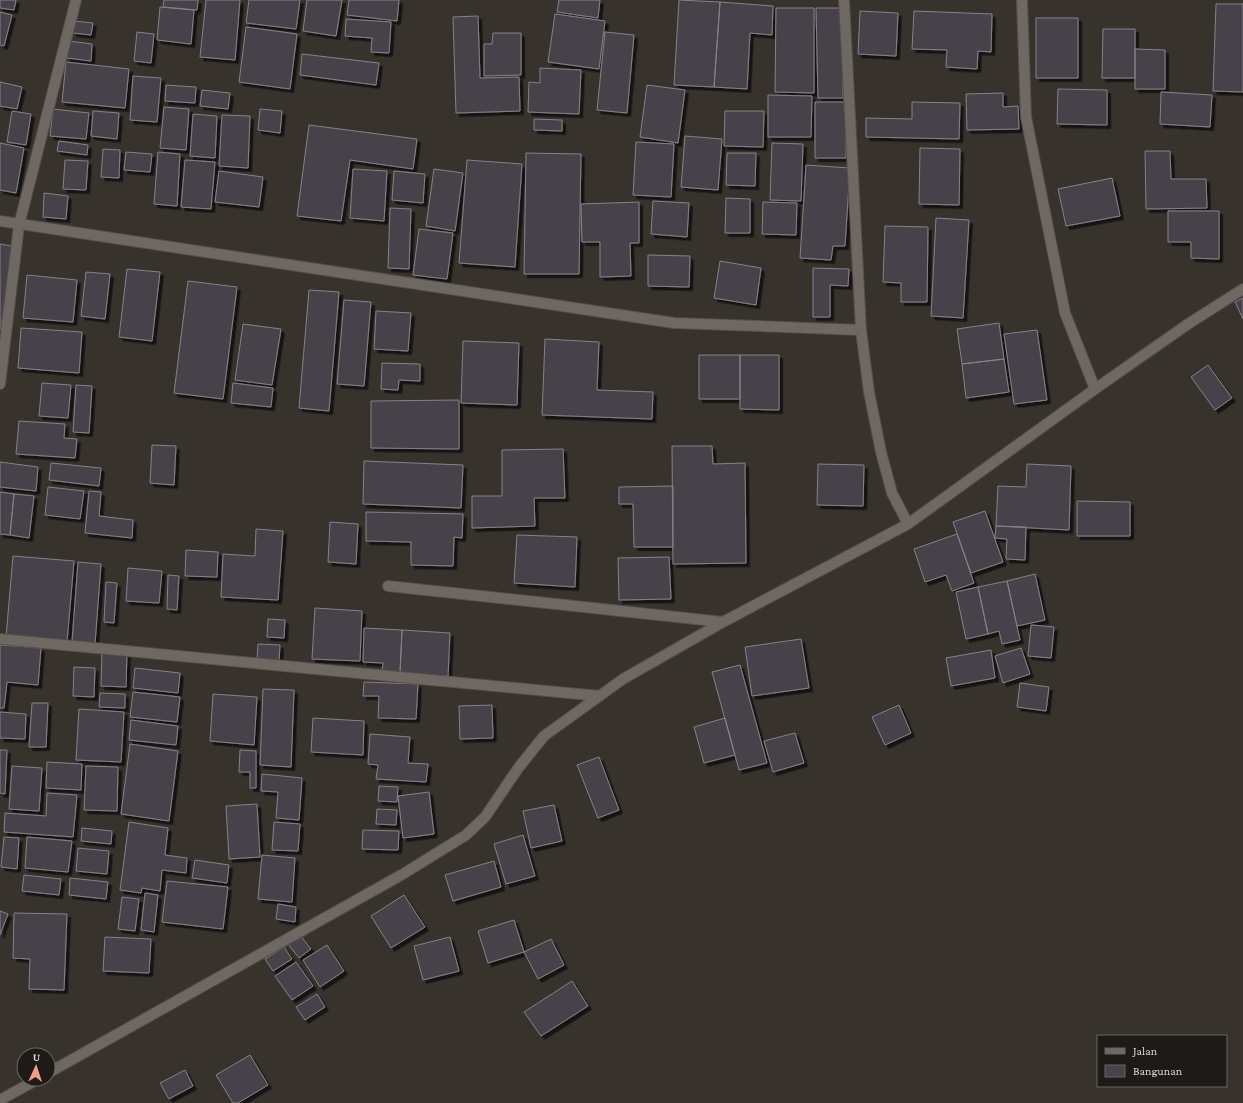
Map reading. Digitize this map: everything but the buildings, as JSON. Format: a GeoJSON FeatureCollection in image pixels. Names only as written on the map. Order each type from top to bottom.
{"type":"FeatureCollection","features":[{"type":"Feature","properties":{"kind":"street"},"geometry":{"type":"LineString","coordinates":[[0,384],[19,225],[76,0]]}},
{"type":"Feature","properties":{"kind":"street"},"geometry":{"type":"LineString","coordinates":[[844,0],[861,330],[868,392],[892,494],[908,524]]}},
{"type":"Feature","properties":{"kind":"street"},"geometry":{"type":"LineString","coordinates":[[1022,0],[1026,117],[1065,313],[1095,389]]}},
{"type":"Feature","properties":{"kind":"street"},"geometry":{"type":"LineString","coordinates":[[0,221],[674,324],[861,330]]}},
{"type":"Feature","properties":{"kind":"street"},"geometry":{"type":"LineString","coordinates":[[56,1069],[403,874],[466,835],[486,817],[519,767],[544,736],[600,696],[623,680],[723,622],[908,524],[1095,389],[1188,324],[1243,289]]}},
{"type":"Feature","properties":{"kind":"street"},"geometry":{"type":"LineString","coordinates":[[388,586],[723,622]]}},
{"type":"Feature","properties":{"kind":"street"},"geometry":{"type":"LineString","coordinates":[[0,639],[600,696]]}},
{"type":"Feature","properties":{"kind":"street"},"geometry":{"type":"LineString","coordinates":[[0,1100],[24,1087]]}}]}
